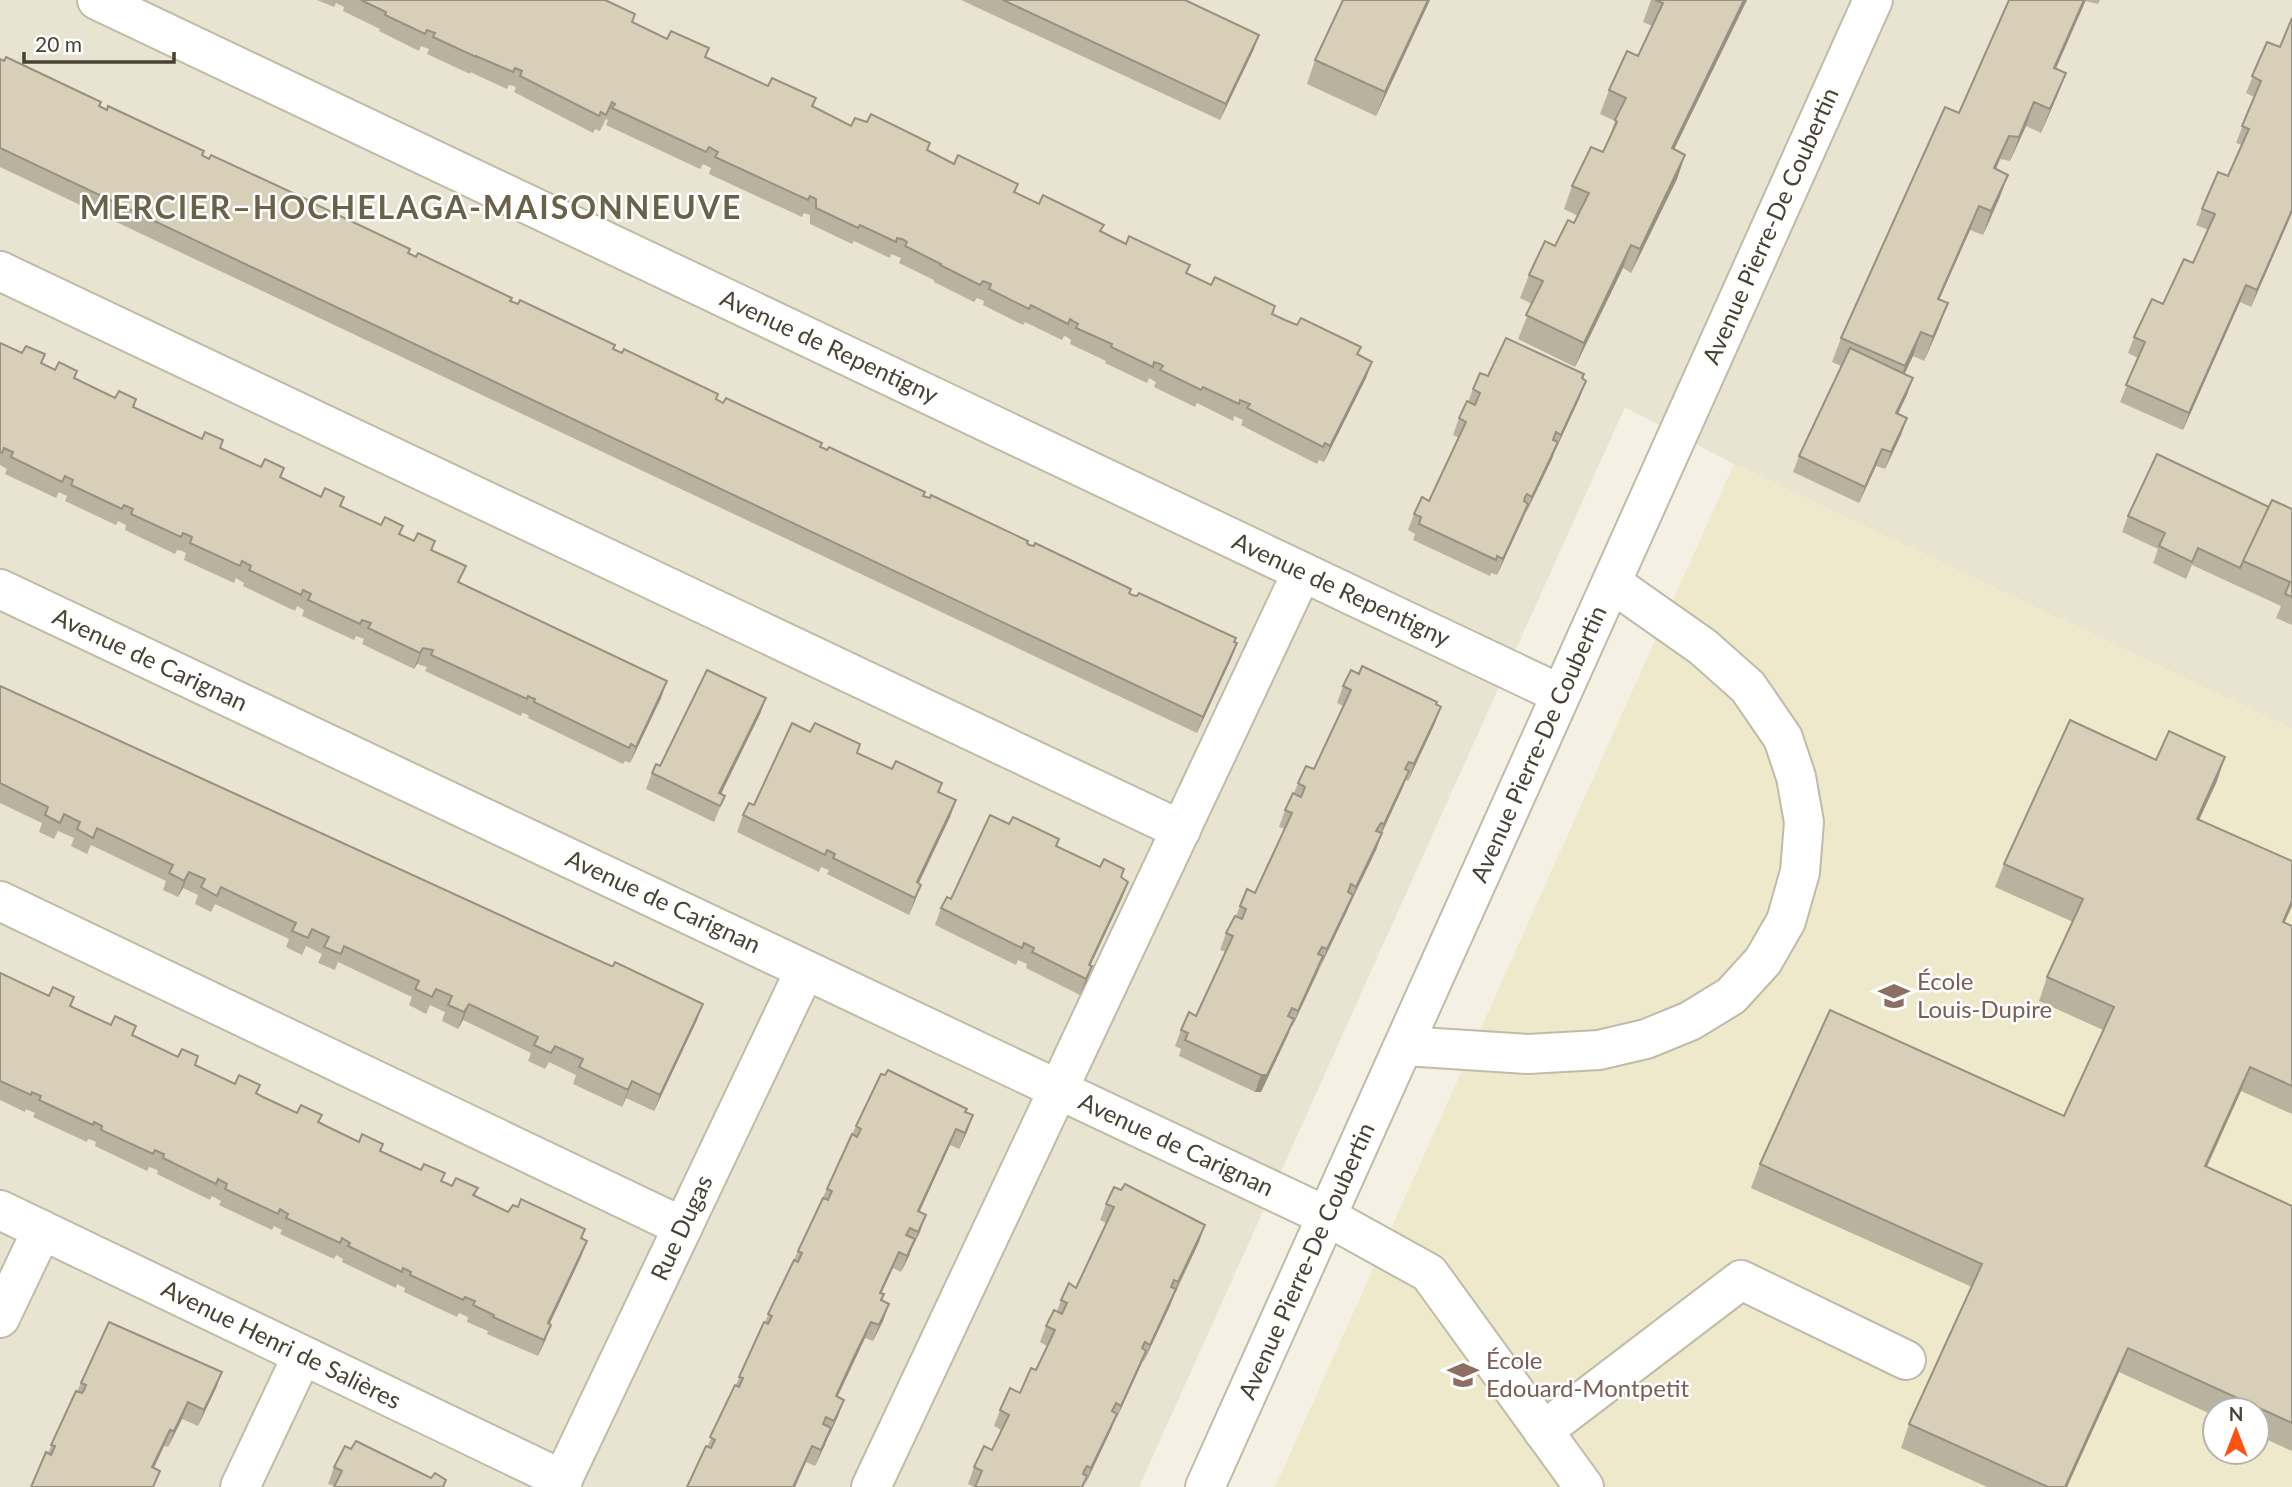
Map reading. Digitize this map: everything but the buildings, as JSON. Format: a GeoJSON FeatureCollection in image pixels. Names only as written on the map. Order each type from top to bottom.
{"type":"FeatureCollection","features":[{"type":"Feature","properties":{"kind":"street","name":"Avenue de Repentigny"},"geometry":{"type":"LineString","coordinates":[[97,0],[1560,694]]}},
{"type":"Feature","properties":{"kind":"street","name":"Avenue Pierre-De Coubertin"},"geometry":{"type":"LineString","coordinates":[[1205,1487],[1873,0]]}},
{"type":"Feature","properties":{"kind":"street"},"geometry":{"type":"LineString","coordinates":[[0,271],[1181,830]]}},
{"type":"Feature","properties":{"kind":"street"},"geometry":{"type":"LineString","coordinates":[[871,1487],[1302,572]]}},
{"type":"Feature","properties":{"kind":"street"},"geometry":{"type":"LineString","coordinates":[[1405,1046],[1528,1055],[1599,1050],[1646,1039],[1690,1021],[1731,996],[1763,961],[1786,920],[1800,872],[1804,822],[1796,777],[1783,738],[1748,687],[1703,647],[1612,583]]}},
{"type":"Feature","properties":{"kind":"street","name":"Avenue de Carignan"},"geometry":{"type":"LineString","coordinates":[[2,594],[1326,1216],[1429,1273],[1584,1487]]}},
{"type":"Feature","properties":{"kind":"street"},"geometry":{"type":"LineString","coordinates":[[0,901],[683,1227]]}},
{"type":"Feature","properties":{"kind":"street","name":"Rue Dugas"},"geometry":{"type":"LineString","coordinates":[[561,1483],[805,970]]}},
{"type":"Feature","properties":{"kind":"street","name":"Avenue Henri de Salières"},"geometry":{"type":"LineString","coordinates":[[0,1210],[561,1483]]}},
{"type":"Feature","properties":{"kind":"street"},"geometry":{"type":"LineString","coordinates":[[0,1318],[42,1230]]}},
{"type":"Feature","properties":{"kind":"street"},"geometry":{"type":"LineString","coordinates":[[1543,1431],[1741,1280],[1906,1360]]}},
{"type":"Feature","properties":{"kind":"street"},"geometry":{"type":"LineString","coordinates":[[240,1487],[302,1356]]}},
{"type":"Feature","properties":{"kind":"shaded area"},"geometry":{"type":"Polygon","coordinates":[[[0,0],[2292,0],[2292,729],[1734,464],[1625,407],[1139,1487],[0,1487],[0,0]]]}},
{"type":"Feature","properties":{"kind":"shaded area","name":"École Louis-Dupire"},"geometry":{"type":"Polygon","coordinates":[[[1734,464],[2292,729],[2292,1487],[1275,1487],[1734,464]]]}},
{"type":"Feature","properties":{"kind":"place","name":"École Louis-Dupire"},"geometry":{"type":"Point","coordinates":[1894,996]}},
{"type":"Feature","properties":{"kind":"place","name":"École Edouard-Montpetit"},"geometry":{"type":"Point","coordinates":[1463,1375]}},
{"type":"Feature","properties":{"kind":"district","name":"MERCIER–HOCHELAGA-MAISONNEUVE"},"geometry":{"type":"Point","coordinates":[411,208]}}]}
